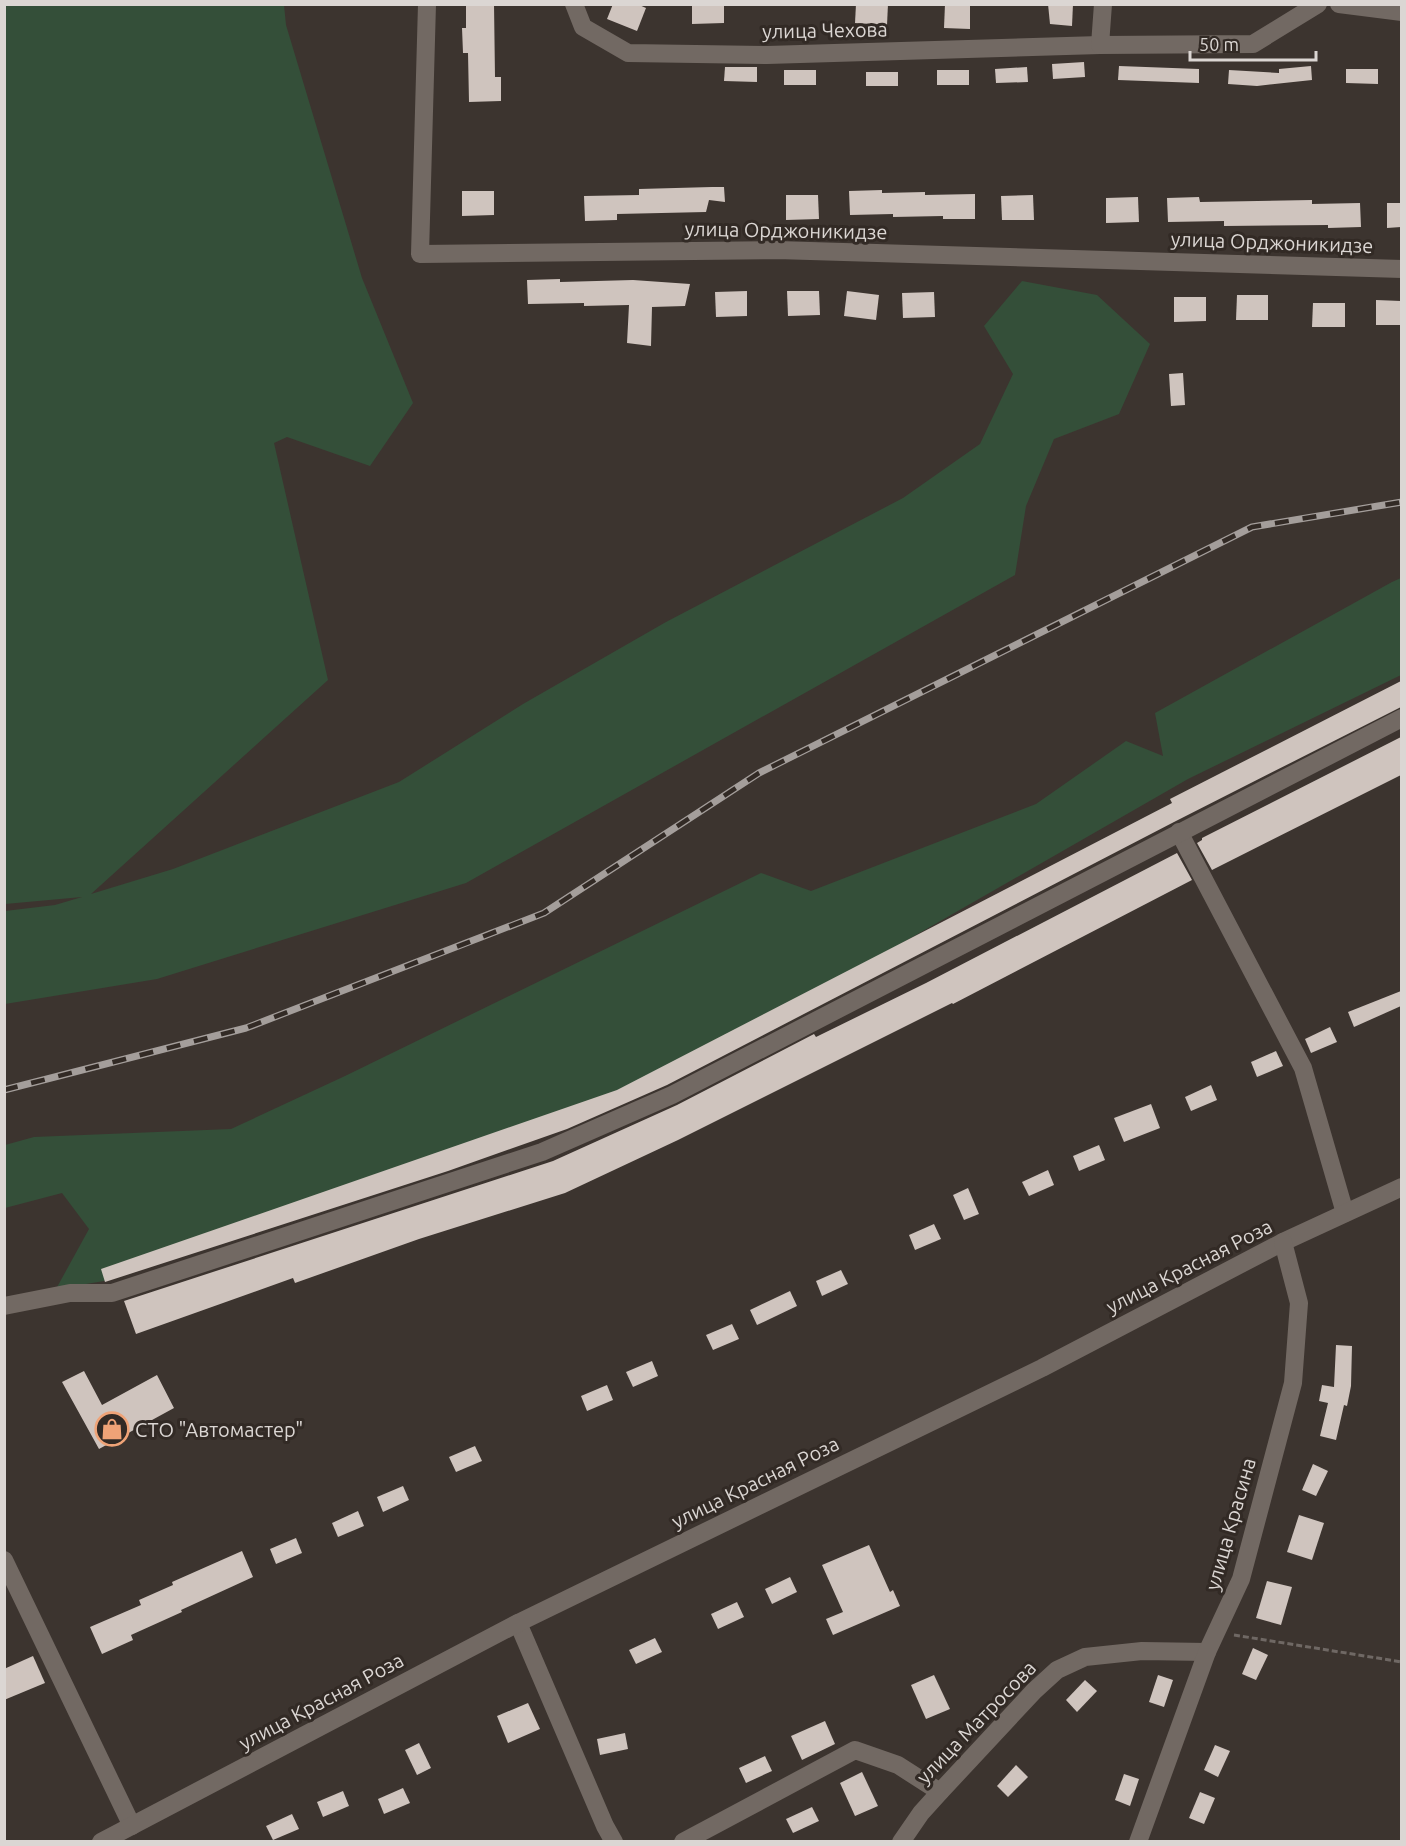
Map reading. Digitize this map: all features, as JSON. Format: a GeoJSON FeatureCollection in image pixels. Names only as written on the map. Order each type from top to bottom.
{"type":"FeatureCollection","features":[{"type":"Feature","properties":{"kind":"street","name":"улица Орджоникидзе"},"geometry":{"type":"LineString","coordinates":[[427,4],[420,254],[777,250],[1401,269]]}},
{"type":"Feature","properties":{"kind":"street","name":"улица Чехова"},"geometry":{"type":"LineString","coordinates":[[574,4],[583,27],[628,52],[767,55],[1100,45],[1252,44],[1318,4]]}},
{"type":"Feature","properties":{"kind":"street"},"geometry":{"type":"LineString","coordinates":[[1100,45],[1103,4]]}},
{"type":"Feature","properties":{"kind":"street"},"geometry":{"type":"LineString","coordinates":[[1339,4],[1401,12]]}},
{"type":"Feature","properties":{"kind":"street"},"geometry":{"type":"LineString","coordinates":[[4,1306],[70,1293],[112,1293],[542,1152],[672,1095],[1401,718]]}},
{"type":"Feature","properties":{"kind":"street"},"geometry":{"type":"LineString","coordinates":[[1179,832],[1303,1068],[1345,1213]]}},
{"type":"Feature","properties":{"kind":"street","name":"улица Красная Роза"},"geometry":{"type":"LineString","coordinates":[[101,1842],[518,1623],[1042,1368],[1283,1242],[1401,1187]]}},
{"type":"Feature","properties":{"kind":"street","name":"улица Красина"},"geometry":{"type":"LineString","coordinates":[[1138,1842],[1207,1652],[1241,1579],[1293,1383],[1299,1303],[1283,1242]]}},
{"type":"Feature","properties":{"kind":"street"},"geometry":{"type":"LineString","coordinates":[[4,1560],[132,1826]]}},
{"type":"Feature","properties":{"kind":"street"},"geometry":{"type":"LineString","coordinates":[[518,1623],[605,1826],[614,1842]]}},
{"type":"Feature","properties":{"kind":"street","name":"улица Матросова"},"geometry":{"type":"LineString","coordinates":[[901,1842],[939,1792],[1034,1691],[1057,1670],[1085,1657],[1142,1651],[1207,1652]]}},
{"type":"Feature","properties":{"kind":"street"},"geometry":{"type":"LineString","coordinates":[[683,1842],[855,1749],[898,1765],[939,1792]]}},
{"type":"Feature","properties":{"kind":"path"},"geometry":{"type":"LineString","coordinates":[[1218,1632],[1401,1662]]}},
{"type":"Feature","properties":{"kind":"green space"},"geometry":{"type":"Polygon","coordinates":[[[5,4],[284,5],[286,25],[362,278],[413,403],[370,466],[287,437],[274,443],[328,680],[91,894],[173,869],[399,782],[523,704],[666,622],[903,498],[980,444],[1013,374],[984,326],[1022,281],[1097,295],[1150,344],[1119,414],[1054,439],[1026,506],[1015,575],[466,883],[157,979],[5,1004],[5,911],[55,905],[82,897],[5,904],[5,4]]]}},
{"type":"Feature","properties":{"kind":"green space"},"geometry":{"type":"Polygon","coordinates":[[[1401,578],[1401,675],[1188,779],[630,1099],[104,1281],[56,1289],[89,1229],[62,1193],[5,1208],[5,1145],[34,1137],[231,1129],[345,1076],[761,873],[811,891],[1036,804],[1126,741],[1163,756],[1155,713],[1401,578]]]}},
{"type":"Feature","properties":{"kind":"building"},"geometry":{"type":"Polygon","coordinates":[[[466,4],[494,4],[495,77],[501,77],[501,101],[469,102],[468,53],[463,53],[462,28],[466,28],[466,4]]]}},
{"type":"Feature","properties":{"kind":"building"},"geometry":{"type":"Polygon","coordinates":[[[613,4],[637,4],[646,8],[637,31],[607,19],[613,4]]]}},
{"type":"Feature","properties":{"kind":"building"},"geometry":{"type":"Polygon","coordinates":[[[692,4],[724,4],[724,23],[692,24],[692,4]]]}},
{"type":"Feature","properties":{"kind":"building"},"geometry":{"type":"Polygon","coordinates":[[[856,4],[888,4],[887,25],[855,23],[856,4]]]}},
{"type":"Feature","properties":{"kind":"building"},"geometry":{"type":"Polygon","coordinates":[[[945,4],[970,4],[970,29],[944,28],[945,4]]]}},
{"type":"Feature","properties":{"kind":"building"},"geometry":{"type":"Polygon","coordinates":[[[1048,4],[1073,4],[1072,26],[1050,24],[1048,4]]]}},
{"type":"Feature","properties":{"kind":"building"},"geometry":{"type":"Polygon","coordinates":[[[1084,62],[1085,77],[1053,79],[1052,64],[1084,62]]]}},
{"type":"Feature","properties":{"kind":"building"},"geometry":{"type":"Polygon","coordinates":[[[1119,66],[1199,69],[1199,83],[1118,80],[1119,66]]]}},
{"type":"Feature","properties":{"kind":"building"},"geometry":{"type":"Polygon","coordinates":[[[1311,66],[1312,80],[1257,86],[1228,84],[1229,70],[1279,73],[1279,69],[1311,66]]]}},
{"type":"Feature","properties":{"kind":"building"},"geometry":{"type":"Polygon","coordinates":[[[725,67],[757,67],[757,82],[724,81],[725,67]]]}},
{"type":"Feature","properties":{"kind":"building"},"geometry":{"type":"Polygon","coordinates":[[[1027,67],[1028,82],[996,83],[995,69],[1027,67]]]}},
{"type":"Feature","properties":{"kind":"building"},"geometry":{"type":"Polygon","coordinates":[[[1346,69],[1378,69],[1378,84],[1346,83],[1346,69]]]}},
{"type":"Feature","properties":{"kind":"building"},"geometry":{"type":"Polygon","coordinates":[[[784,70],[816,70],[816,85],[784,85],[784,70]]]}},
{"type":"Feature","properties":{"kind":"building"},"geometry":{"type":"Polygon","coordinates":[[[937,70],[969,70],[969,85],[937,85],[937,70]]]}},
{"type":"Feature","properties":{"kind":"building"},"geometry":{"type":"Polygon","coordinates":[[[866,72],[898,72],[898,86],[866,86],[866,72]]]}},
{"type":"Feature","properties":{"kind":"building"},"geometry":{"type":"Polygon","coordinates":[[[724,187],[725,202],[709,200],[706,212],[617,214],[617,220],[585,221],[584,196],[639,195],[639,189],[724,187]]]}},
{"type":"Feature","properties":{"kind":"building"},"geometry":{"type":"Polygon","coordinates":[[[882,190],[882,193],[925,192],[925,195],[975,194],[975,219],[943,219],[943,216],[893,217],[893,214],[850,215],[849,191],[882,190]]]}},
{"type":"Feature","properties":{"kind":"building"},"geometry":{"type":"Polygon","coordinates":[[[462,191],[494,191],[494,215],[462,216],[462,191]]]}},
{"type":"Feature","properties":{"kind":"building"},"geometry":{"type":"Polygon","coordinates":[[[786,195],[818,195],[819,219],[786,220],[786,195]]]}},
{"type":"Feature","properties":{"kind":"building"},"geometry":{"type":"Polygon","coordinates":[[[1033,195],[1034,220],[1002,220],[1001,196],[1033,195]]]}},
{"type":"Feature","properties":{"kind":"building"},"geometry":{"type":"Polygon","coordinates":[[[1138,197],[1139,222],[1106,223],[1106,198],[1138,197]]]}},
{"type":"Feature","properties":{"kind":"building"},"geometry":{"type":"Polygon","coordinates":[[[1199,197],[1200,202],[1312,200],[1312,204],[1360,203],[1361,227],[1224,226],[1224,221],[1168,222],[1167,198],[1199,197]]]}},
{"type":"Feature","properties":{"kind":"building"},"geometry":{"type":"Polygon","coordinates":[[[1387,203],[1401,203],[1401,227],[1387,228],[1387,203]]]}},
{"type":"Feature","properties":{"kind":"building"},"geometry":{"type":"Polygon","coordinates":[[[560,279],[560,282],[633,280],[690,284],[685,306],[652,307],[651,346],[627,343],[629,305],[528,304],[527,280],[560,279]]]}},
{"type":"Feature","properties":{"kind":"building"},"geometry":{"type":"Polygon","coordinates":[[[747,291],[747,316],[716,317],[715,292],[747,291]]]}},
{"type":"Feature","properties":{"kind":"building"},"geometry":{"type":"Polygon","coordinates":[[[787,291],[819,291],[820,315],[788,316],[787,291]]]}},
{"type":"Feature","properties":{"kind":"building"},"geometry":{"type":"Polygon","coordinates":[[[847,291],[879,295],[876,320],[844,316],[847,291]]]}},
{"type":"Feature","properties":{"kind":"building"},"geometry":{"type":"Polygon","coordinates":[[[934,292],[935,317],[903,318],[902,293],[934,292]]]}},
{"type":"Feature","properties":{"kind":"building"},"geometry":{"type":"Polygon","coordinates":[[[1237,295],[1268,295],[1268,320],[1236,320],[1237,295]]]}},
{"type":"Feature","properties":{"kind":"building"},"geometry":{"type":"Polygon","coordinates":[[[1174,297],[1206,297],[1206,321],[1174,322],[1174,297]]]}},
{"type":"Feature","properties":{"kind":"building"},"geometry":{"type":"Polygon","coordinates":[[[1376,300],[1401,301],[1401,325],[1376,325],[1376,300]]]}},
{"type":"Feature","properties":{"kind":"building"},"geometry":{"type":"Polygon","coordinates":[[[1313,303],[1345,303],[1345,327],[1312,327],[1313,303]]]}},
{"type":"Feature","properties":{"kind":"building"},"geometry":{"type":"Polygon","coordinates":[[[1183,373],[1185,405],[1171,406],[1169,374],[1183,373]]]}},
{"type":"Feature","properties":{"kind":"building"},"geometry":{"type":"Polygon","coordinates":[[[1401,681],[1401,707],[667,1085],[567,1129],[448,1171],[105,1282],[101,1269],[617,1090],[1172,803],[1170,799],[1401,681]]]}},
{"type":"Feature","properties":{"kind":"building"},"geometry":{"type":"Polygon","coordinates":[[[1401,737],[1401,775],[1212,870],[1197,843],[1202,838],[1401,737]]]}},
{"type":"Feature","properties":{"kind":"building"},"geometry":{"type":"Polygon","coordinates":[[[1177,853],[1192,880],[953,1004],[678,1140],[565,1193],[419,1239],[295,1283],[293,1278],[136,1334],[124,1301],[553,1161],[677,1105],[814,1034],[816,1037],[926,983],[1177,853]]]}},
{"type":"Feature","properties":{"kind":"building"},"geometry":{"type":"Polygon","coordinates":[[[1401,991],[1401,1006],[1354,1027],[1348,1012],[1401,991]]]}},
{"type":"Feature","properties":{"kind":"building"},"geometry":{"type":"Polygon","coordinates":[[[1330,1027],[1337,1042],[1311,1053],[1305,1039],[1330,1027]]]}},
{"type":"Feature","properties":{"kind":"building"},"geometry":{"type":"Polygon","coordinates":[[[1276,1051],[1283,1066],[1257,1077],[1251,1062],[1276,1051]]]}},
{"type":"Feature","properties":{"kind":"building"},"geometry":{"type":"Polygon","coordinates":[[[1211,1085],[1217,1100],[1191,1111],[1185,1097],[1211,1085]]]}},
{"type":"Feature","properties":{"kind":"building"},"geometry":{"type":"Polygon","coordinates":[[[1151,1104],[1160,1128],[1124,1142],[1114,1118],[1151,1104]]]}},
{"type":"Feature","properties":{"kind":"building"},"geometry":{"type":"Polygon","coordinates":[[[1099,1145],[1105,1160],[1079,1171],[1073,1156],[1099,1145]]]}},
{"type":"Feature","properties":{"kind":"building"},"geometry":{"type":"Polygon","coordinates":[[[1048,1170],[1054,1185],[1029,1196],[1022,1182],[1048,1170]]]}},
{"type":"Feature","properties":{"kind":"building"},"geometry":{"type":"Polygon","coordinates":[[[968,1188],[979,1214],[964,1220],[953,1195],[968,1188]]]}},
{"type":"Feature","properties":{"kind":"building"},"geometry":{"type":"Polygon","coordinates":[[[934,1224],[941,1239],[915,1250],[909,1235],[934,1224]]]}},
{"type":"Feature","properties":{"kind":"building"},"geometry":{"type":"Polygon","coordinates":[[[841,1270],[848,1284],[822,1296],[816,1281],[841,1270]]]}},
{"type":"Feature","properties":{"kind":"building"},"geometry":{"type":"Polygon","coordinates":[[[790,1291],[797,1306],[757,1325],[750,1310],[790,1291]]]}},
{"type":"Feature","properties":{"kind":"building"},"geometry":{"type":"Polygon","coordinates":[[[732,1324],[739,1339],[713,1350],[706,1335],[732,1324]]]}},
{"type":"Feature","properties":{"kind":"building"},"geometry":{"type":"Polygon","coordinates":[[[1336,1345],[1352,1346],[1351,1386],[1336,1440],[1320,1436],[1328,1403],[1319,1401],[1322,1385],[1334,1387],[1336,1345]]]}},
{"type":"Feature","properties":{"kind":"building"},"geometry":{"type":"Polygon","coordinates":[[[652,1361],[658,1376],[633,1387],[626,1372],[652,1361]]]}},
{"type":"Feature","properties":{"kind":"building","name":"СТО \"Автомастер\""},"geometry":{"type":"Polygon","coordinates":[[[84,1371],[102,1405],[157,1375],[174,1408],[99,1449],[62,1382],[84,1371]]]}},
{"type":"Feature","properties":{"kind":"building"},"geometry":{"type":"Polygon","coordinates":[[[607,1385],[613,1400],[587,1411],[581,1396],[607,1385]]]}},
{"type":"Feature","properties":{"kind":"building"},"geometry":{"type":"Polygon","coordinates":[[[475,1446],[482,1461],[456,1472],[449,1457],[475,1446]]]}},
{"type":"Feature","properties":{"kind":"building"},"geometry":{"type":"Polygon","coordinates":[[[1313,1464],[1328,1471],[1316,1496],[1302,1490],[1313,1464]]]}},
{"type":"Feature","properties":{"kind":"building"},"geometry":{"type":"Polygon","coordinates":[[[403,1486],[409,1500],[383,1512],[377,1497],[403,1486]]]}},
{"type":"Feature","properties":{"kind":"building"},"geometry":{"type":"Polygon","coordinates":[[[358,1511],[364,1526],[338,1537],[332,1523],[358,1511]]]}},
{"type":"Feature","properties":{"kind":"building"},"geometry":{"type":"Polygon","coordinates":[[[1299,1515],[1324,1523],[1312,1560],[1287,1552],[1299,1515]]]}},
{"type":"Feature","properties":{"kind":"building"},"geometry":{"type":"Polygon","coordinates":[[[296,1538],[302,1553],[276,1564],[270,1549],[296,1538]]]}},
{"type":"Feature","properties":{"kind":"building"},"geometry":{"type":"Polygon","coordinates":[[[869,1545],[890,1592],[893,1590],[900,1606],[833,1635],[826,1619],[843,1612],[822,1565],[869,1545]]]}},
{"type":"Feature","properties":{"kind":"building"},"geometry":{"type":"Polygon","coordinates":[[[242,1551],[253,1577],[131,1635],[133,1640],[102,1654],[90,1627],[141,1605],[139,1600],[173,1585],[172,1582],[242,1551]]]}},
{"type":"Feature","properties":{"kind":"building"},"geometry":{"type":"Polygon","coordinates":[[[790,1577],[797,1592],[772,1604],[765,1589],[790,1577]]]}},
{"type":"Feature","properties":{"kind":"building"},"geometry":{"type":"Polygon","coordinates":[[[1267,1581],[1292,1587],[1281,1625],[1256,1618],[1267,1581]]]}},
{"type":"Feature","properties":{"kind":"building"},"geometry":{"type":"Polygon","coordinates":[[[737,1602],[744,1617],[718,1629],[711,1614],[737,1602]]]}},
{"type":"Feature","properties":{"kind":"building"},"geometry":{"type":"Polygon","coordinates":[[[655,1638],[662,1652],[636,1664],[629,1650],[655,1638]]]}},
{"type":"Feature","properties":{"kind":"building"},"geometry":{"type":"Polygon","coordinates":[[[1253,1648],[1268,1655],[1256,1680],[1242,1674],[1253,1648]]]}},
{"type":"Feature","properties":{"kind":"building"},"geometry":{"type":"Polygon","coordinates":[[[33,1656],[45,1683],[4,1700],[4,1669],[33,1656]]]}},
{"type":"Feature","properties":{"kind":"building"},"geometry":{"type":"Polygon","coordinates":[[[934,1675],[950,1709],[926,1719],[911,1685],[934,1675]]]}},
{"type":"Feature","properties":{"kind":"building"},"geometry":{"type":"Polygon","coordinates":[[[1158,1675],[1173,1680],[1164,1707],[1149,1702],[1158,1675]]]}},
{"type":"Feature","properties":{"kind":"building"},"geometry":{"type":"Polygon","coordinates":[[[1085,1680],[1097,1691],[1077,1712],[1066,1700],[1085,1680]]]}},
{"type":"Feature","properties":{"kind":"building"},"geometry":{"type":"Polygon","coordinates":[[[528,1703],[540,1729],[508,1743],[497,1716],[528,1703]]]}},
{"type":"Feature","properties":{"kind":"building"},"geometry":{"type":"Polygon","coordinates":[[[825,1721],[835,1744],[802,1760],[791,1736],[825,1721]]]}},
{"type":"Feature","properties":{"kind":"building"},"geometry":{"type":"Polygon","coordinates":[[[625,1733],[628,1749],[600,1755],[597,1739],[625,1733]]]}},
{"type":"Feature","properties":{"kind":"building"},"geometry":{"type":"Polygon","coordinates":[[[419,1743],[431,1768],[417,1775],[405,1750],[419,1743]]]}},
{"type":"Feature","properties":{"kind":"building"},"geometry":{"type":"Polygon","coordinates":[[[1215,1745],[1230,1751],[1218,1777],[1204,1770],[1215,1745]]]}},
{"type":"Feature","properties":{"kind":"building"},"geometry":{"type":"Polygon","coordinates":[[[765,1756],[772,1771],[746,1783],[739,1768],[765,1756]]]}},
{"type":"Feature","properties":{"kind":"building"},"geometry":{"type":"Polygon","coordinates":[[[1016,1765],[1028,1777],[1008,1797],[997,1786],[1016,1765]]]}},
{"type":"Feature","properties":{"kind":"building"},"geometry":{"type":"Polygon","coordinates":[[[862,1772],[878,1806],[855,1816],[840,1783],[862,1772]]]}},
{"type":"Feature","properties":{"kind":"building"},"geometry":{"type":"Polygon","coordinates":[[[1124,1774],[1139,1779],[1130,1806],[1115,1800],[1124,1774]]]}},
{"type":"Feature","properties":{"kind":"building"},"geometry":{"type":"Polygon","coordinates":[[[403,1788],[410,1803],[384,1814],[378,1799],[403,1788]]]}},
{"type":"Feature","properties":{"kind":"building"},"geometry":{"type":"Polygon","coordinates":[[[343,1791],[349,1806],[323,1817],[317,1802],[343,1791]]]}},
{"type":"Feature","properties":{"kind":"building"},"geometry":{"type":"Polygon","coordinates":[[[1200,1792],[1215,1798],[1204,1824],[1189,1818],[1200,1792]]]}},
{"type":"Feature","properties":{"kind":"building"},"geometry":{"type":"Polygon","coordinates":[[[812,1807],[819,1821],[793,1833],[786,1819],[812,1807]]]}},
{"type":"Feature","properties":{"kind":"building"},"geometry":{"type":"Polygon","coordinates":[[[292,1814],[299,1829],[273,1840],[266,1826],[292,1814]]]}},
{"type":"Feature","properties":{"kind":"railway"},"geometry":{"type":"LineString","coordinates":[[4,1090],[246,1028],[544,913],[759,773],[1252,527],[1402,502]]}},
{"type":"Feature","properties":{"kind":"place","name":"СТО \"Автомастер\""},"geometry":{"type":"Point","coordinates":[112,1429]}}]}
